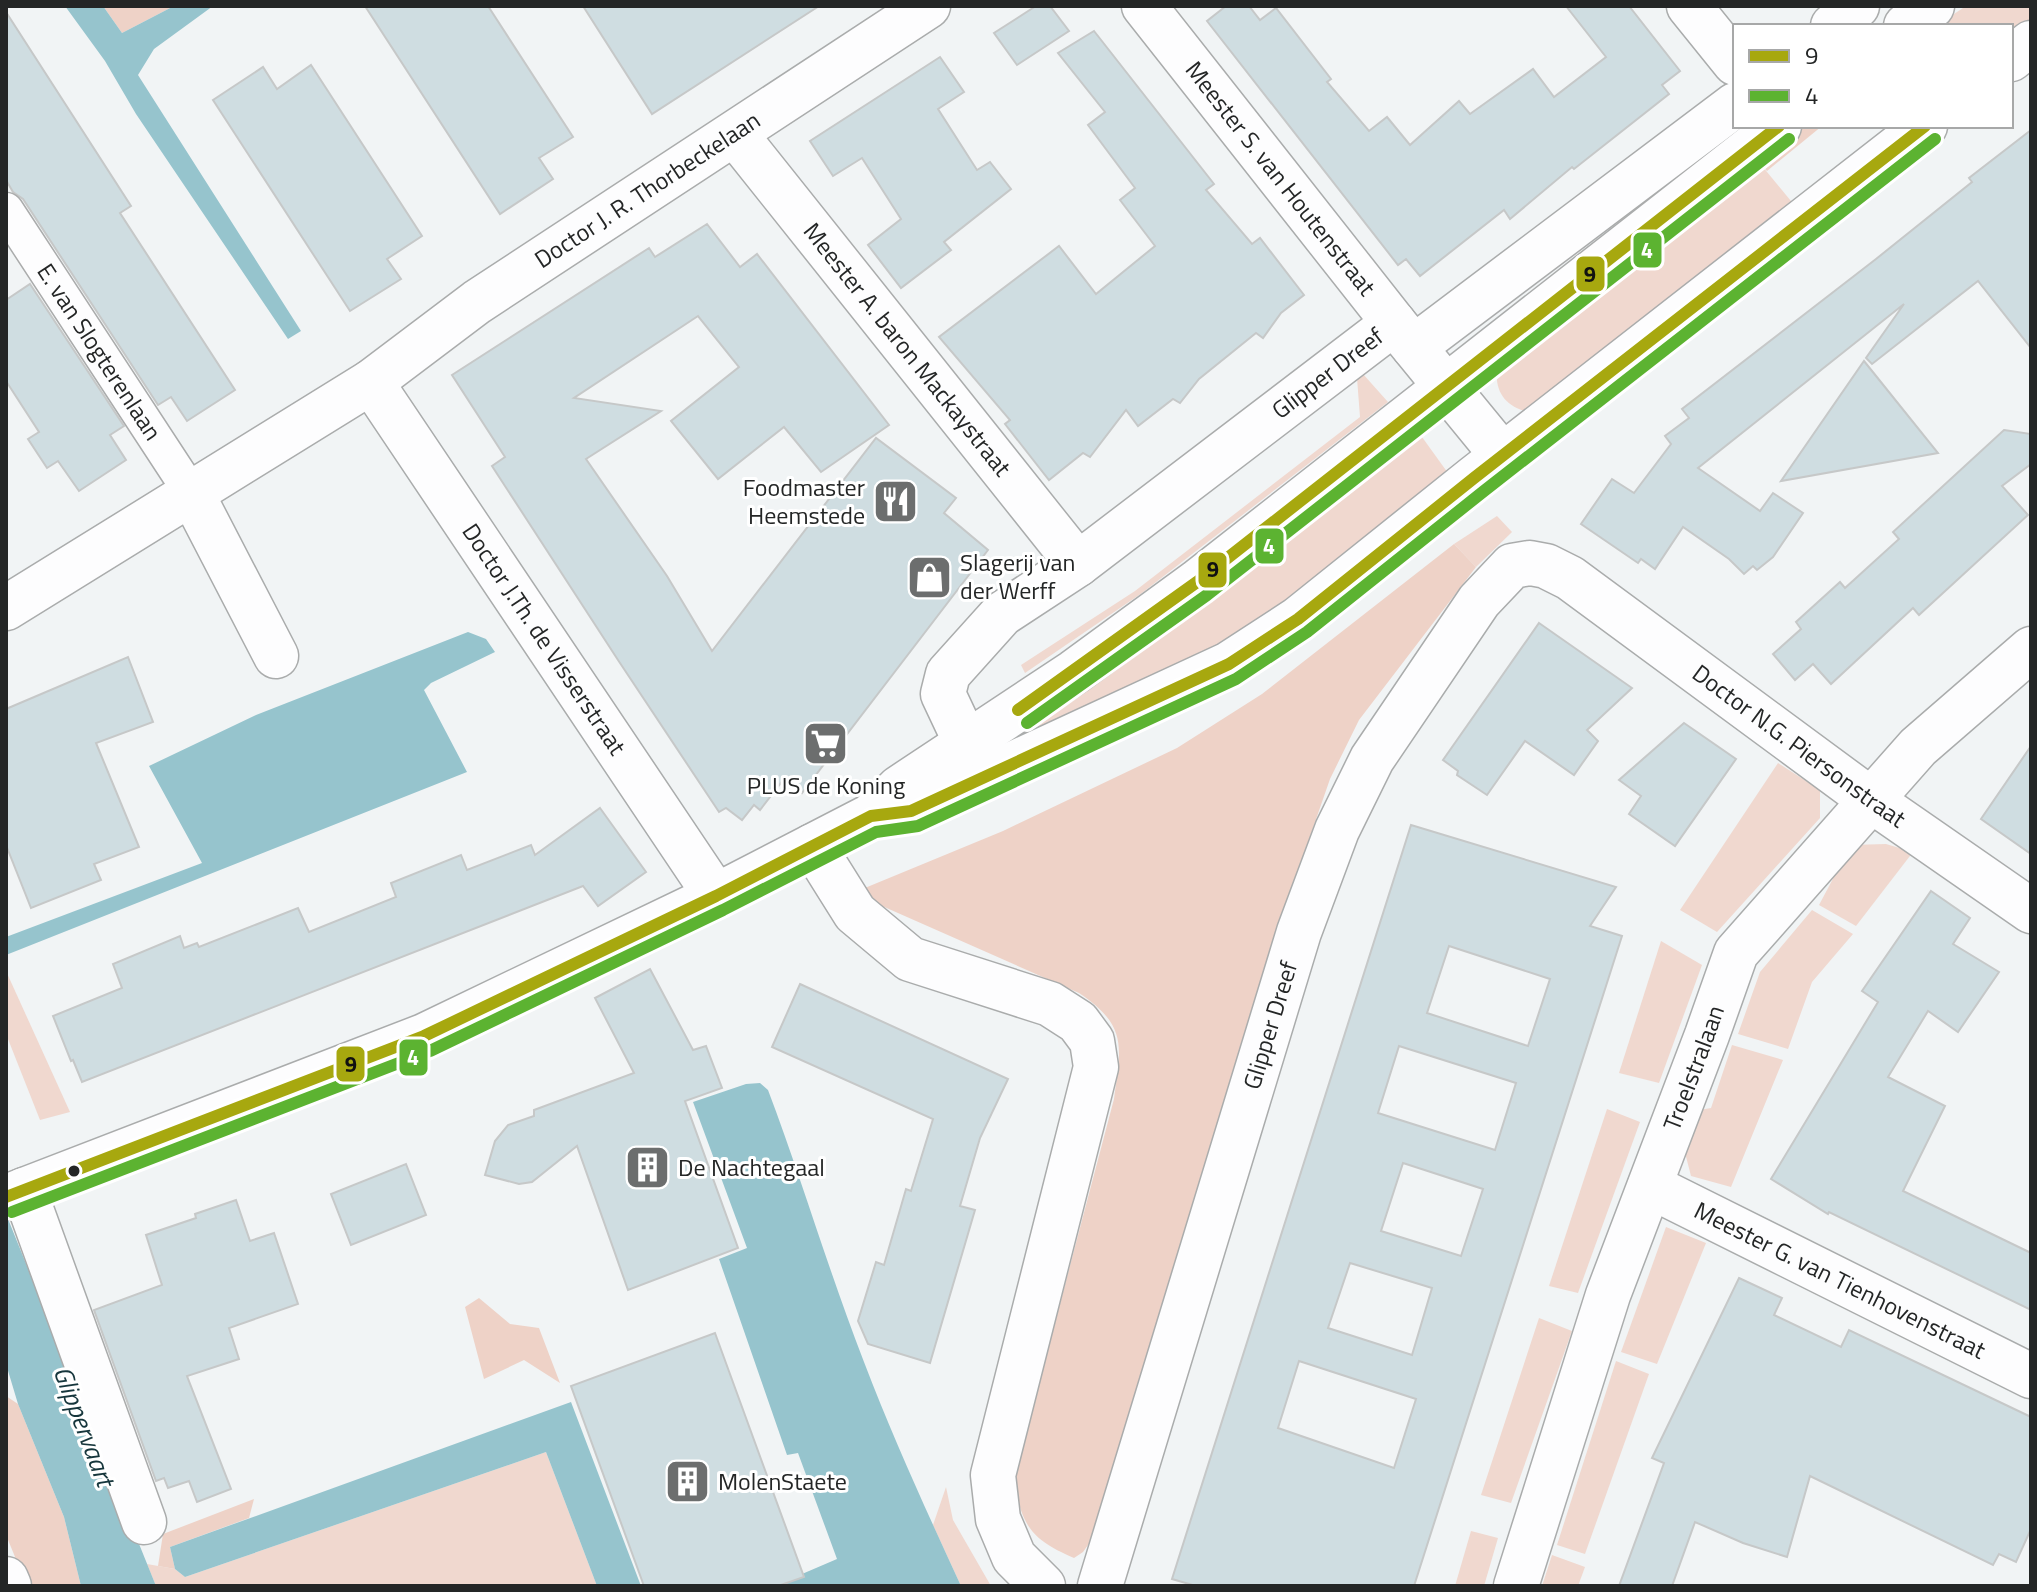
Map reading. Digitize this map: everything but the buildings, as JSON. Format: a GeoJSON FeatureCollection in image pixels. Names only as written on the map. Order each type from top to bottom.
{"type":"FeatureCollection","features":[{"type":"Feature","properties":{"kind":"street","name":"Doctor J. R. Thorbeckelaan"},"geometry":{"type":"LineString","coordinates":[[371,382],[477,302],[928,6]]}},
{"type":"Feature","properties":{"kind":"street","name":"Meester S. van Houtenstraat"},"geometry":{"type":"LineString","coordinates":[[1144,6],[1446,387]]}},
{"type":"Feature","properties":{"kind":"street"},"geometry":{"type":"LineString","coordinates":[[1689,6],[1733,61]]}},
{"type":"Feature","properties":{"kind":"street"},"geometry":{"type":"LineString","coordinates":[[1835,24],[1857,6]]}},
{"type":"Feature","properties":{"kind":"street"},"geometry":{"type":"LineString","coordinates":[[1909,24],[1932,6]]}},
{"type":"Feature","properties":{"kind":"street"},"geometry":{"type":"LineString","coordinates":[[2013,57],[2031,43]]}},
{"type":"Feature","properties":{"kind":"street","name":"Glipper Dreef"},"geometry":{"type":"LineString","coordinates":[[980,758],[943,694],[948,674],[1002,614],[1733,106]]}},
{"type":"Feature","properties":{"kind":"street"},"geometry":{"type":"LineString","coordinates":[[980,758],[1074,672],[1197,582],[1776,128]]}},
{"type":"Feature","properties":{"kind":"street"},"geometry":{"type":"LineString","coordinates":[[144,1522],[15,1194],[424,1036],[716,896],[871,816],[899,788],[1229,664],[1298,619],[1922,128]]}},
{"type":"Feature","properties":{"kind":"street","name":"Meester A. baron Mackaystraat"},"geometry":{"type":"LineString","coordinates":[[735,134],[1078,564]]}},
{"type":"Feature","properties":{"kind":"street","name":"E. van Slogterenlaan"},"geometry":{"type":"LineString","coordinates":[[6,210],[192,494],[276,656]]}},
{"type":"Feature","properties":{"kind":"street"},"geometry":{"type":"LineString","coordinates":[[6,608],[371,382]]}},
{"type":"Feature","properties":{"kind":"street","name":"Doctor J.Th. de Visserstraat"},"geometry":{"type":"LineString","coordinates":[[371,382],[716,896]]}},
{"type":"Feature","properties":{"kind":"street"},"geometry":{"type":"LineString","coordinates":[[1446,387],[1503,456]]}},
{"type":"Feature","properties":{"kind":"street","name":"Glipper Dreef"},"geometry":{"type":"LineString","coordinates":[[1100,1586],[1299,932],[1337,830],[1372,759],[1479,601],[1512,566],[1530,563],[1546,566],[1570,578]]}},
{"type":"Feature","properties":{"kind":"street","name":"Doctor N.G. Piersonstraat"},"geometry":{"type":"LineString","coordinates":[[1570,578],[1871,800],[2031,911]]}},
{"type":"Feature","properties":{"kind":"street","name":"Troelstralaan"},"geometry":{"type":"LineString","coordinates":[[1516,1586],[1608,1295],[1736,953],[1918,747],[2031,649]]}},
{"type":"Feature","properties":{"kind":"street"},"geometry":{"type":"LineString","coordinates":[[813,846],[855,913],[910,959],[1050,1004],[1078,1022],[1092,1041],[1096,1067],[993,1475],[998,1519],[1014,1557],[1043,1586]]}},
{"type":"Feature","properties":{"kind":"street","name":"Meester G. van Tienhovenstraat"},"geometry":{"type":"LineString","coordinates":[[1650,1186],[2031,1376]]}},
{"type":"Feature","properties":{"kind":"street"},"geometry":{"type":"LineString","coordinates":[[6,1579],[9,1586]]}},
{"type":"Feature","properties":{"kind":"shaded area"},"geometry":{"type":"Polygon","coordinates":[[[103,6],[174,6],[122,33],[103,6]]]}},
{"type":"Feature","properties":{"kind":"shaded area"},"geometry":{"type":"Polygon","coordinates":[[[1966,6],[2031,6],[2031,29],[2013,43],[2013,24],[1939,24],[1966,6]]]}},
{"type":"Feature","properties":{"kind":"shaded area"},"geometry":{"type":"Polygon","coordinates":[[[1790,128],[1820,128],[1767,171],[1753,155],[1790,128]]]}},
{"type":"Feature","properties":{"kind":"shaded area"},"geometry":{"type":"Polygon","coordinates":[[[1753,155],[1800,212],[1535,412],[1517,408],[1504,398],[1497,384],[1498,365],[1753,155]]]}},
{"type":"Feature","properties":{"kind":"shaded area"},"geometry":{"type":"Polygon","coordinates":[[[1363,374],[1388,402],[1142,593],[1025,673],[1021,665],[1135,591],[1360,417],[1357,378],[1363,374]]]}},
{"type":"Feature","properties":{"kind":"shaded area"},"geometry":{"type":"Polygon","coordinates":[[[1408,435],[1422,437],[1453,480],[1251,636],[1019,746],[1018,727],[1408,435]]]}},
{"type":"Feature","properties":{"kind":"shaded area"},"geometry":{"type":"Polygon","coordinates":[[[1497,516],[1512,532],[1476,567],[1454,544],[1497,516]]]}},
{"type":"Feature","properties":{"kind":"shaded area"},"geometry":{"type":"Polygon","coordinates":[[[1454,544],[1476,567],[1359,720],[1330,779],[1298,871],[1098,1531],[1083,1552],[1074,1558],[1047,1544],[1030,1528],[1020,1508],[1014,1478],[1114,1099],[1118,1038],[1106,1016],[1079,993],[873,902],[860,890],[1003,831],[1177,748],[1262,694],[1454,544]]]}},
{"type":"Feature","properties":{"kind":"shaded area"},"geometry":{"type":"Polygon","coordinates":[[[1778,763],[1820,790],[1820,818],[1717,932],[1680,910],[1778,763]]]}},
{"type":"Feature","properties":{"kind":"shaded area"},"geometry":{"type":"Polygon","coordinates":[[[1886,844],[1913,852],[1856,926],[1819,905],[1851,845],[1886,844]]]}},
{"type":"Feature","properties":{"kind":"shaded area"},"geometry":{"type":"Polygon","coordinates":[[[1812,910],[1853,934],[1812,982],[1788,1049],[1738,1034],[1760,972],[1812,910]]]}},
{"type":"Feature","properties":{"kind":"shaded area"},"geometry":{"type":"Polygon","coordinates":[[[1661,941],[1702,965],[1659,1083],[1619,1073],[1661,941]]]}},
{"type":"Feature","properties":{"kind":"shaded area"},"geometry":{"type":"Polygon","coordinates":[[[6,971],[70,1112],[40,1120],[6,1034],[6,971]]]}},
{"type":"Feature","properties":{"kind":"shaded area"},"geometry":{"type":"Polygon","coordinates":[[[1732,1045],[1783,1060],[1731,1187],[1691,1176],[1683,1145],[1693,1111],[1711,1108],[1732,1045]]]}},
{"type":"Feature","properties":{"kind":"shaded area"},"geometry":{"type":"Polygon","coordinates":[[[1607,1109],[1640,1122],[1578,1293],[1549,1286],[1607,1109]]]}},
{"type":"Feature","properties":{"kind":"shaded area"},"geometry":{"type":"Polygon","coordinates":[[[1666,1227],[1706,1243],[1657,1364],[1621,1352],[1666,1227]]]}},
{"type":"Feature","properties":{"kind":"shaded area"},"geometry":{"type":"Polygon","coordinates":[[[479,1298],[510,1324],[539,1328],[560,1383],[524,1360],[484,1379],[465,1307],[479,1298]]]}},
{"type":"Feature","properties":{"kind":"shaded area"},"geometry":{"type":"Polygon","coordinates":[[[1539,1318],[1572,1331],[1511,1503],[1481,1495],[1539,1318]]]}},
{"type":"Feature","properties":{"kind":"shaded area"},"geometry":{"type":"Polygon","coordinates":[[[1616,1361],[1649,1374],[1585,1554],[1557,1545],[1616,1361]]]}},
{"type":"Feature","properties":{"kind":"shaded area"},"geometry":{"type":"Polygon","coordinates":[[[6,1396],[18,1404],[64,1517],[81,1586],[27,1586],[6,1535],[6,1396]]]}},
{"type":"Feature","properties":{"kind":"shaded area"},"geometry":{"type":"Polygon","coordinates":[[[546,1452],[597,1586],[156,1586],[147,1564],[175,1569],[185,1577],[546,1452]]]}},
{"type":"Feature","properties":{"kind":"shaded area"},"geometry":{"type":"Polygon","coordinates":[[[946,1487],[953,1520],[991,1586],[961,1586],[933,1525],[946,1487]]]}},
{"type":"Feature","properties":{"kind":"shaded area"},"geometry":{"type":"Polygon","coordinates":[[[254,1499],[249,1518],[170,1547],[175,1569],[158,1566],[163,1534],[254,1499]]]}},
{"type":"Feature","properties":{"kind":"shaded area"},"geometry":{"type":"Polygon","coordinates":[[[1471,1531],[1498,1538],[1484,1586],[1455,1586],[1471,1531]]]}},
{"type":"Feature","properties":{"kind":"shaded area"},"geometry":{"type":"Polygon","coordinates":[[[1552,1555],[1585,1567],[1578,1586],[1542,1586],[1552,1555]]]}},
{"type":"Feature","properties":{"kind":"water"},"geometry":{"type":"Polygon","coordinates":[[[65,6],[103,6],[122,33],[174,6],[213,6],[154,49],[138,75],[301,331],[288,339],[136,114],[105,61],[65,6]]]}},
{"type":"Feature","properties":{"kind":"water"},"geometry":{"type":"Polygon","coordinates":[[[468,632],[486,639],[495,652],[431,683],[424,690],[467,772],[6,955],[6,937],[202,863],[149,766],[256,715],[468,632]]]}},
{"type":"Feature","properties":{"kind":"water"},"geometry":{"type":"Polygon","coordinates":[[[760,1083],[768,1090],[875,1390],[961,1586],[774,1586],[837,1559],[798,1453],[787,1455],[719,1259],[747,1248],[693,1102],[746,1084],[760,1083]]]}},
{"type":"Feature","properties":{"kind":"water","name":"Glippervaart"},"geometry":{"type":"Polygon","coordinates":[[[6,1214],[156,1586],[81,1586],[64,1517],[18,1404],[6,1364],[6,1214]]]}},
{"type":"Feature","properties":{"kind":"water"},"geometry":{"type":"Polygon","coordinates":[[[571,1402],[641,1586],[597,1586],[546,1452],[185,1577],[175,1569],[170,1547],[571,1402]]]}},
{"type":"Feature","properties":{"kind":"transit line","name":"9"},"geometry":{"type":"LineString","coordinates":[[1018,710],[1197,582],[1776,128]]}},
{"type":"Feature","properties":{"kind":"transit line","name":"9"},"geometry":{"type":"LineString","coordinates":[[6,1197],[424,1036],[716,896],[871,816],[911,811],[1229,664],[1298,619],[1922,128]]}},
{"type":"Feature","properties":{"kind":"transit line","name":"4"},"geometry":{"type":"LineString","coordinates":[[1027,723],[1207,595],[1789,139]]}},
{"type":"Feature","properties":{"kind":"transit line","name":"4"},"geometry":{"type":"LineString","coordinates":[[12,1212],[430,1051],[723,910],[876,832],[918,826],[1236,679],[1307,632],[1935,139]]}},
{"type":"Feature","properties":{"kind":"place","name":"Foodmaster Heemstede"},"geometry":{"type":"Point","coordinates":[896,502]}},
{"type":"Feature","properties":{"kind":"place","name":"Slagerij van der Werff"},"geometry":{"type":"Point","coordinates":[929,577]}},
{"type":"Feature","properties":{"kind":"place","name":"PLUS de Koning"},"geometry":{"type":"Point","coordinates":[826,744]}},
{"type":"Feature","properties":{"kind":"place","name":"De Nachtegaal"},"geometry":{"type":"Point","coordinates":[647,1168]}},
{"type":"Feature","properties":{"kind":"place","name":"MolenStaete"},"geometry":{"type":"Point","coordinates":[687,1482]}}]}
